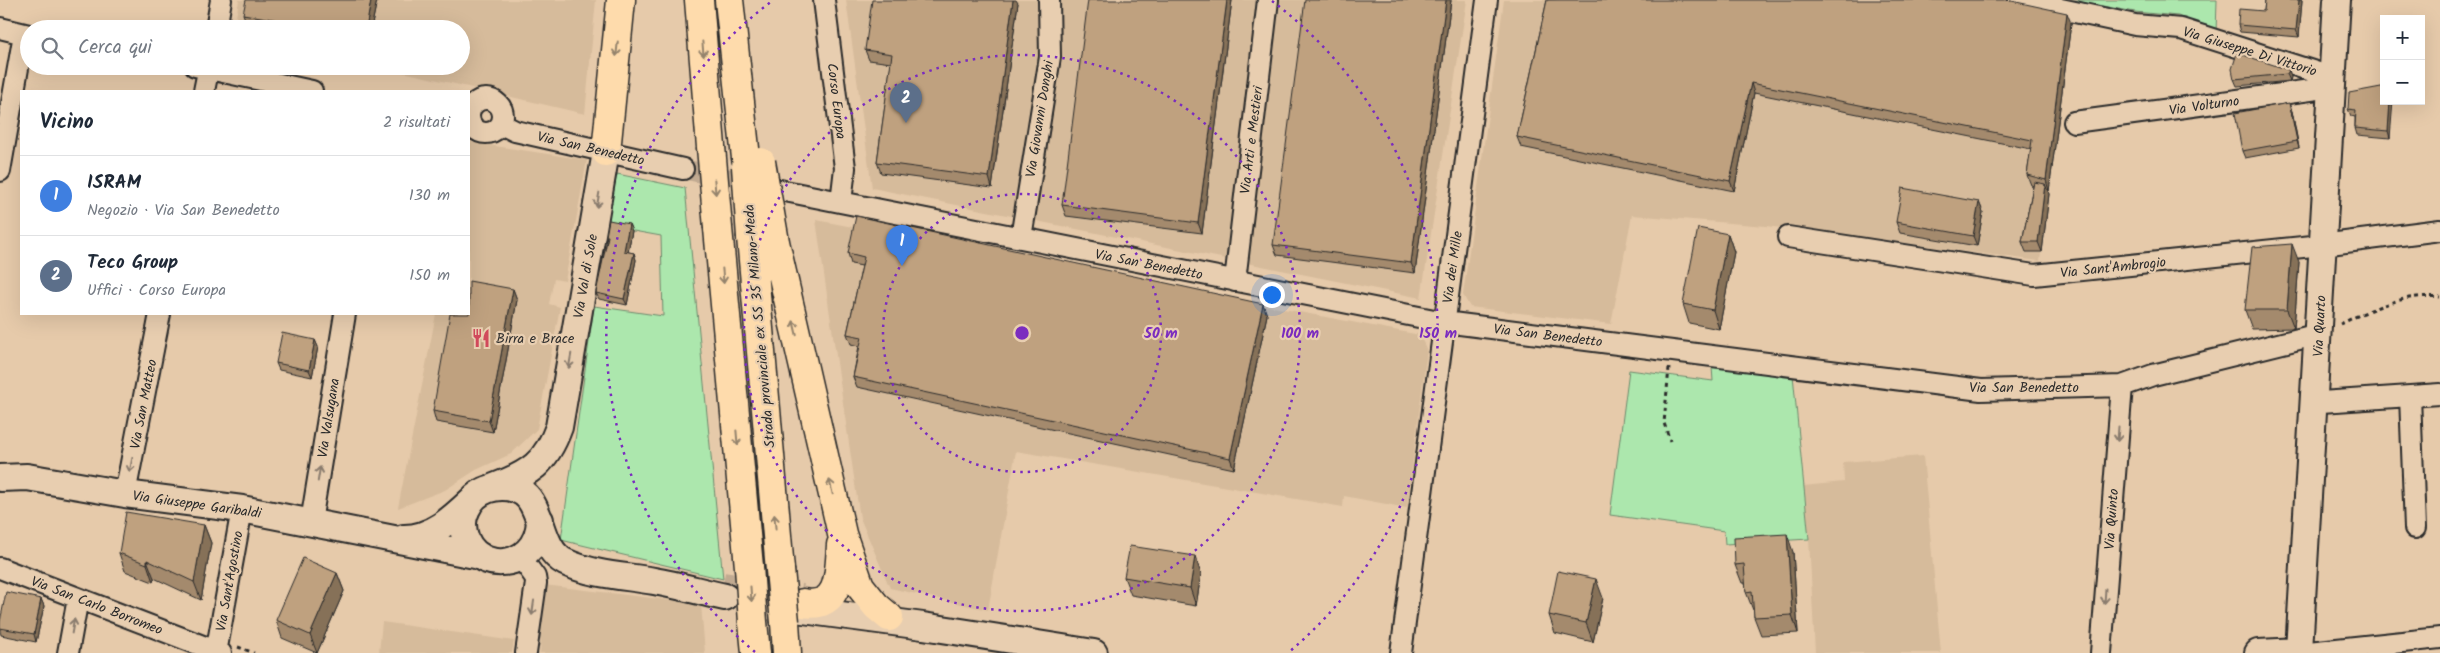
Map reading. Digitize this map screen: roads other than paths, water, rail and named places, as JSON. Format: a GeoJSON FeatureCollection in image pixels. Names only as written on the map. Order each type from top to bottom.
{"type":"FeatureCollection","features":[{"type":"Feature","properties":{"kind":"highway"},"geometry":{"type":"LineString","coordinates":[[606,152],[621,0]]}},
{"type":"Feature","properties":{"kind":"highway"},"geometry":{"type":"LineString","coordinates":[[698,0],[756,653]]}},
{"type":"Feature","properties":{"kind":"highway","name":"Strada provinciale ex SS 35 Milano-Meda"},"geometry":{"type":"LineString","coordinates":[[729,9],[753,160],[763,239],[780,570],[804,607],[787,653]]}},
{"type":"Feature","properties":{"kind":"highway"},"geometry":{"type":"LineString","coordinates":[[763,239],[842,534],[860,586],[876,606],[889,617]]}},
{"type":"Feature","properties":{"kind":"highway"},"geometry":{"type":"LineString","coordinates":[[804,607],[834,591],[839,577],[842,534]]}},
{"type":"Feature","properties":{"kind":"street"},"geometry":{"type":"LineString","coordinates":[[218,20],[221,0]]}},
{"type":"Feature","properties":{"kind":"street","name":"Corso Europa"},"geometry":{"type":"LineString","coordinates":[[824,0],[845,168],[841,202]]}},
{"type":"Feature","properties":{"kind":"street","name":"Via Giovanni Donghi"},"geometry":{"type":"LineString","coordinates":[[1021,238],[1050,57],[1049,0]]}},
{"type":"Feature","properties":{"kind":"street","name":"Via Arti e Mestieri"},"geometry":{"type":"LineString","coordinates":[[1235,280],[1268,0]]}},
{"type":"Feature","properties":{"kind":"street","name":"Via dei Mille"},"geometry":{"type":"LineString","coordinates":[[1401,653],[1487,0]]}},
{"type":"Feature","properties":{"kind":"street","name":"Via Giuseppe Di Vittorio"},"geometry":{"type":"LineString","coordinates":[[2019,0],[2135,25],[2181,29],[2334,82]]}},
{"type":"Feature","properties":{"kind":"street","name":"Via Quarto"},"geometry":{"type":"LineString","coordinates":[[2299,652],[2319,334],[2322,244],[2334,82],[2337,0]]}},
{"type":"Feature","properties":{"kind":"street"},"geometry":{"type":"LineString","coordinates":[[0,28],[20,33]]}},
{"type":"Feature","properties":{"kind":"street"},"geometry":{"type":"LineString","coordinates":[[0,170],[20,65]]}},
{"type":"Feature","properties":{"kind":"street"},"geometry":{"type":"LineString","coordinates":[[204,75],[204,90]]}},
{"type":"Feature","properties":{"kind":"street"},"geometry":{"type":"LineString","coordinates":[[240,75],[308,90]]}},
{"type":"Feature","properties":{"kind":"street","name":"Via Volturno"},"geometry":{"type":"LineString","coordinates":[[2074,122],[2334,82]]}},
{"type":"Feature","properties":{"kind":"street","name":"Via San Benedetto"},"geometry":{"type":"LineString","coordinates":[[470,110],[478,102],[490,100],[496,103],[502,112],[501,124],[515,131],[683,169]]}},
{"type":"Feature","properties":{"kind":"street","name":"Via Val di Sole"},"geometry":{"type":"LineString","coordinates":[[494,487],[528,473],[542,460],[553,445],[559,426],[606,152]]}},
{"type":"Feature","properties":{"kind":"street","name":"Via San Benedetto"},"geometry":{"type":"LineString","coordinates":[[780,190],[1444,322],[1981,390],[2122,386],[2153,375],[2319,334]]}},
{"type":"Feature","properties":{"kind":"street","name":"Via Sant'Ambrogio"},"geometry":{"type":"LineString","coordinates":[[1788,237],[2034,275],[2440,230]]}},
{"type":"Feature","properties":{"kind":"street","name":"Via San Matteo"},"geometry":{"type":"LineString","coordinates":[[125,494],[160,315]]}},
{"type":"Feature","properties":{"kind":"street","name":"Via Valsugana"},"geometry":{"type":"LineString","coordinates":[[311,522],[345,315]]}},
{"type":"Feature","properties":{"kind":"street","name":"Via Quinto"},"geometry":{"type":"LineString","coordinates":[[2101,653],[2122,386]]}},
{"type":"Feature","properties":{"kind":"street"},"geometry":{"type":"LineString","coordinates":[[2321,402],[2440,394]]}},
{"type":"Feature","properties":{"kind":"street"},"geometry":{"type":"LineString","coordinates":[[2410,396],[2415,528]]}},
{"type":"Feature","properties":{"kind":"street","name":"Via Giuseppe Garibaldi"},"geometry":{"type":"LineString","coordinates":[[0,478],[27,477],[125,494],[242,509],[480,556]]}},
{"type":"Feature","properties":{"kind":"street"},"geometry":{"type":"LineString","coordinates":[[393,538],[422,535],[438,528],[482,491],[494,487],[507,486],[519,490],[529,498],[536,508],[545,539],[556,556],[580,568],[657,582],[724,591]]}},
{"type":"Feature","properties":{"kind":"street"},"geometry":{"type":"LineString","coordinates":[[472,500],[466,510],[463,523],[465,536],[471,548],[480,556],[492,562],[564,572],[599,572]]}},
{"type":"Feature","properties":{"kind":"street","name":"Via Sant'Agostino"},"geometry":{"type":"LineString","coordinates":[[218,652],[242,509]]}},
{"type":"Feature","properties":{"kind":"street"},"geometry":{"type":"LineString","coordinates":[[516,565],[517,560],[527,553],[537,538],[540,520]]}},
{"type":"Feature","properties":{"kind":"street"},"geometry":{"type":"LineString","coordinates":[[516,565],[535,577],[536,583],[526,653]]}},
{"type":"Feature","properties":{"kind":"street","name":"Via San Carlo Borromeo"},"geometry":{"type":"LineString","coordinates":[[0,568],[218,652]]}},
{"type":"Feature","properties":{"kind":"street"},"geometry":{"type":"LineString","coordinates":[[68,653],[78,598]]}},
{"type":"Feature","properties":{"kind":"street"},"geometry":{"type":"LineString","coordinates":[[804,607],[889,617],[923,626]]}},
{"type":"Feature","properties":{"kind":"street"},"geometry":{"type":"LineString","coordinates":[[804,607],[923,626],[1030,648],[1094,653]]}},
{"type":"Feature","properties":{"kind":"street","name":"Via dei Mille"},"geometry":{"type":"LineString","coordinates":[[1406,623],[1414,653]]}},
{"type":"Feature","properties":{"kind":"street"},"geometry":{"type":"LineString","coordinates":[[2258,653],[2299,652],[2440,638]]}},
{"type":"Feature","properties":{"kind":"tunnel"},"geometry":{"type":"LineString","coordinates":[[683,169],[758,185]]}},
{"type":"Feature","properties":{"kind":"tunnel"},"geometry":{"type":"LineString","coordinates":[[723,585],[802,597]]}},
{"type":"Feature","properties":{"kind":"place","name":"Teco Group"},"geometry":{"type":"Point","coordinates":[906,123]}},
{"type":"Feature","properties":{"kind":"place","name":"ISRAM"},"geometry":{"type":"Point","coordinates":[902,266]}},
{"type":"Feature","properties":{"kind":"place","name":"Birra e Brace"},"geometry":{"type":"Point","coordinates":[481,338]}}]}
